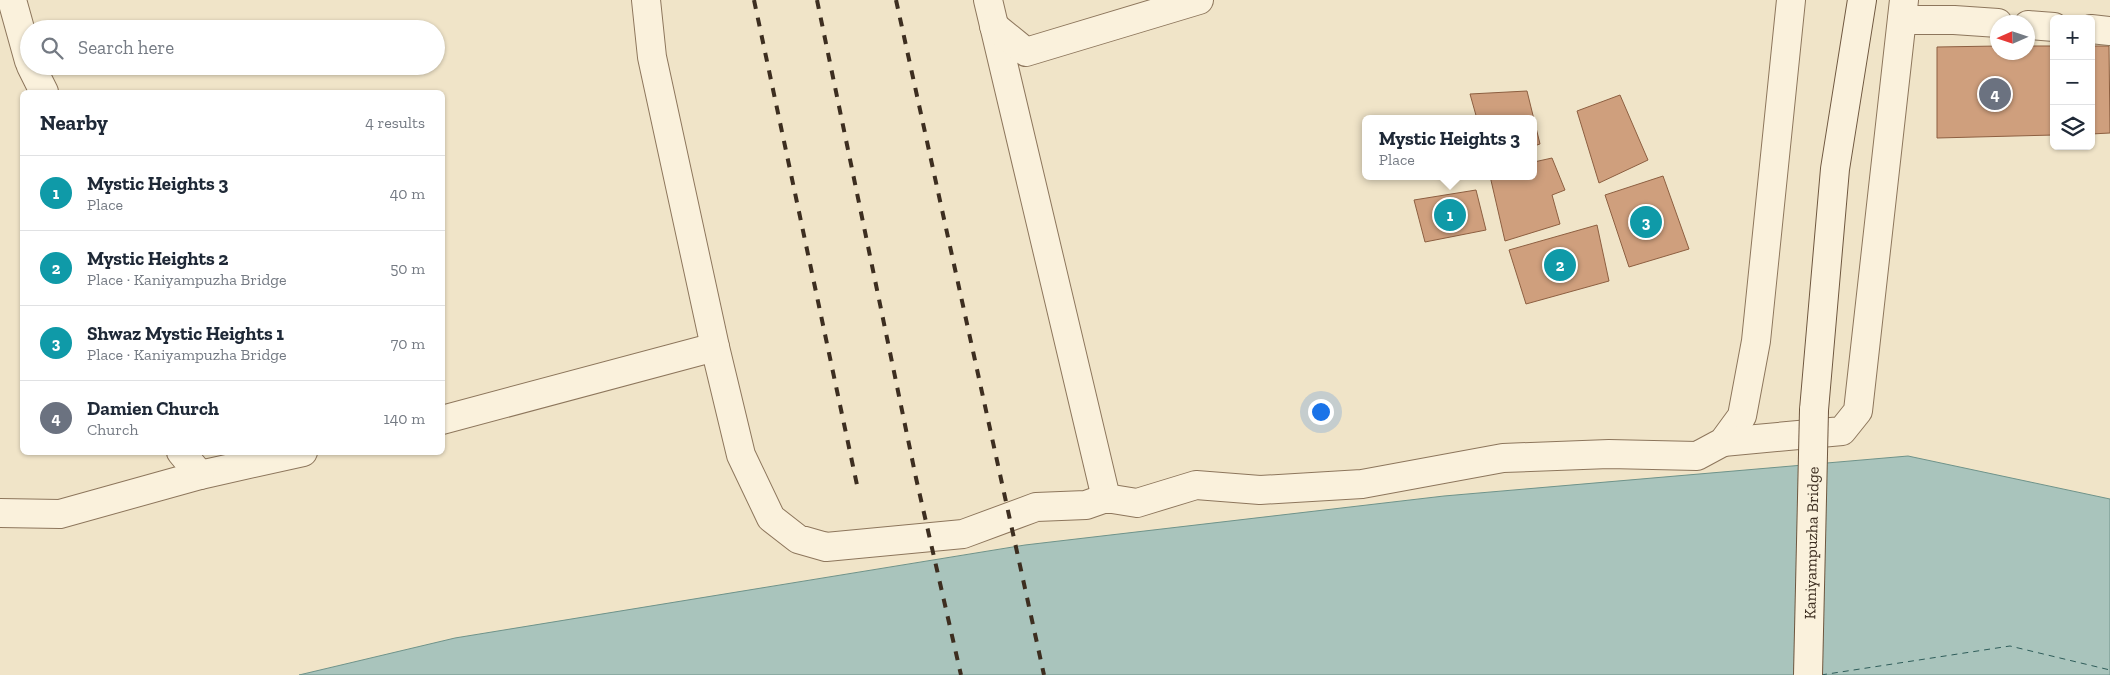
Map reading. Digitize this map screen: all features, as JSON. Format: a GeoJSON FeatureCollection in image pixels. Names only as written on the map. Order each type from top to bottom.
{"type":"FeatureCollection","features":[{"type":"Feature","properties":{"kind":"street"},"geometry":{"type":"LineString","coordinates":[[12,0],[20,29]]}},
{"type":"Feature","properties":{"kind":"street"},"geometry":{"type":"LineString","coordinates":[[646,0],[652,57],[715,347],[741,455],[771,518],[798,539],[826,547],[963,534],[1036,507],[1086,505],[1106,498],[1137,502],[1196,485],[1260,490],[1362,484],[1503,458],[1609,454],[1697,456],[1723,442],[1842,431],[1858,411],[1903,10],[1990,22]]}},
{"type":"Feature","properties":{"kind":"street"},"geometry":{"type":"LineString","coordinates":[[991,13],[1026,52],[1199,0]]}},
{"type":"Feature","properties":{"kind":"street"},"geometry":{"type":"LineString","coordinates":[[1723,442],[1742,416],[1756,340],[1791,0]]}},
{"type":"Feature","properties":{"kind":"street","name":"Kaniyampuzha Bridge"},"geometry":{"type":"LineString","coordinates":[[1808,675],[1814,410],[1835,168],[1862,0]]}},
{"type":"Feature","properties":{"kind":"street"},"geometry":{"type":"LineString","coordinates":[[991,13],[1106,498]]}},
{"type":"Feature","properties":{"kind":"street"},"geometry":{"type":"LineString","coordinates":[[2035,26],[2050,27]]}},
{"type":"Feature","properties":{"kind":"street"},"geometry":{"type":"LineString","coordinates":[[2095,29],[2110,31]]}},
{"type":"Feature","properties":{"kind":"street"},"geometry":{"type":"LineString","coordinates":[[36,75],[43,90]]}},
{"type":"Feature","properties":{"kind":"street"},"geometry":{"type":"LineString","coordinates":[[445,419],[715,347]]}},
{"type":"Feature","properties":{"kind":"street"},"geometry":{"type":"LineString","coordinates":[[183,455],[200,476]]}},
{"type":"Feature","properties":{"kind":"street"},"geometry":{"type":"LineString","coordinates":[[0,513],[60,514],[200,476],[290,455]]}},
{"type":"Feature","properties":{"kind":"water"},"geometry":{"type":"Polygon","coordinates":[[[1908,456],[2110,499],[2110,675],[299,675],[455,638],[1025,545],[1444,496],[1908,456]]]}},
{"type":"Feature","properties":{"kind":"building"},"geometry":{"type":"Polygon","coordinates":[[[1990,46],[1990,60],[2035,60],[2035,46],[2050,46],[2050,135],[1937,138],[1937,47],[1990,46]]]}},
{"type":"Feature","properties":{"kind":"building"},"geometry":{"type":"Polygon","coordinates":[[[2095,46],[2109,46],[2110,133],[2095,134],[2095,46]]]}},
{"type":"Feature","properties":{"kind":"building"},"geometry":{"type":"Polygon","coordinates":[[[1527,91],[1533,115],[1476,115],[1470,94],[1527,91]]]}},
{"type":"Feature","properties":{"kind":"building"},"geometry":{"type":"Polygon","coordinates":[[[1620,95],[1648,160],[1599,183],[1577,111],[1620,95]]]}},
{"type":"Feature","properties":{"kind":"building"},"geometry":{"type":"Polygon","coordinates":[[[1537,132],[1540,144],[1537,145],[1537,132]]]}},
{"type":"Feature","properties":{"kind":"building"},"geometry":{"type":"Polygon","coordinates":[[[1552,158],[1565,190],[1552,195],[1560,224],[1505,241],[1491,180],[1537,180],[1537,161],[1552,158]]]}},
{"type":"Feature","properties":{"kind":"building"},"geometry":{"type":"Polygon","coordinates":[[[1663,176],[1689,249],[1629,267],[1605,195],[1663,176]]]}},
{"type":"Feature","properties":{"kind":"building"},"geometry":{"type":"Polygon","coordinates":[[[1476,190],[1486,230],[1425,242],[1414,200],[1476,190]]]}},
{"type":"Feature","properties":{"kind":"building"},"geometry":{"type":"Polygon","coordinates":[[[1597,225],[1609,281],[1526,304],[1509,250],[1597,225]]]}},
{"type":"Feature","properties":{"kind":"ferry route"},"geometry":{"type":"LineString","coordinates":[[1821,675],[2010,646],[2110,670]]}},
{"type":"Feature","properties":{"kind":"railway"},"geometry":{"type":"LineString","coordinates":[[754,0],[857,485]]}},
{"type":"Feature","properties":{"kind":"railway"},"geometry":{"type":"LineString","coordinates":[[817,0],[916,478],[961,675]]}},
{"type":"Feature","properties":{"kind":"railway"},"geometry":{"type":"LineString","coordinates":[[896,0],[1044,675]]}},
{"type":"Feature","properties":{"kind":"place","name":"Damien Church"},"geometry":{"type":"Point","coordinates":[1995,94]}},
{"type":"Feature","properties":{"kind":"place","name":"Mystic Heights 3"},"geometry":{"type":"Point","coordinates":[1450,215]}},
{"type":"Feature","properties":{"kind":"place","name":"Shwaz Mystic Heights 1"},"geometry":{"type":"Point","coordinates":[1646,222]}},
{"type":"Feature","properties":{"kind":"place","name":"Mystic Heights 2"},"geometry":{"type":"Point","coordinates":[1560,265]}}]}
